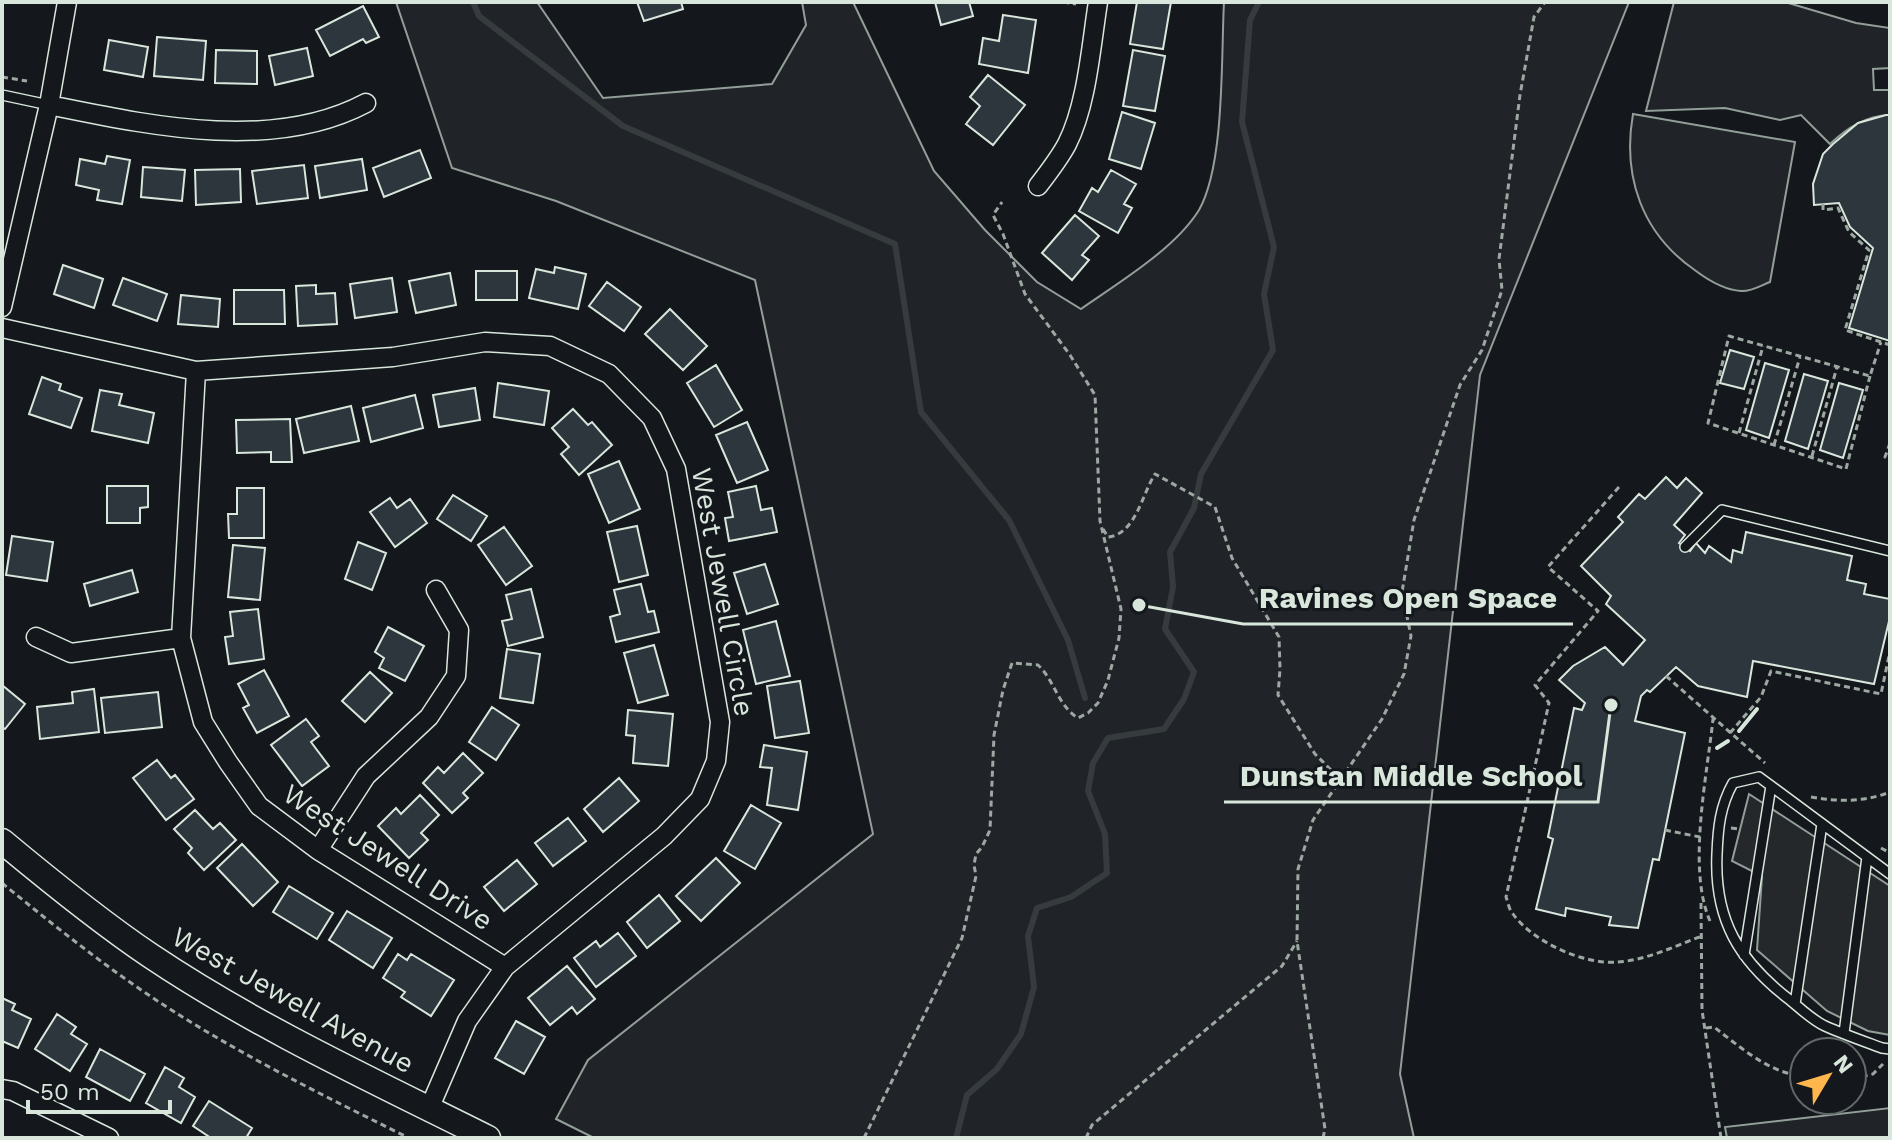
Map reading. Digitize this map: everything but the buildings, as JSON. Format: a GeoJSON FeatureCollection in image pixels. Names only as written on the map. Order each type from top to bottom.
{"type":"FeatureCollection","features":[{"type":"Feature","properties":{"kind":"main road","name":"West Jewell Avenue"},"geometry":{"type":"LineString","coordinates":[[2,841],[65,893],[164,964],[239,1010],[488,1138]]}},
{"type":"Feature","properties":{"kind":"street"},"geometry":{"type":"LineString","coordinates":[[2,307],[49,105],[67,2]]}},
{"type":"Feature","properties":{"kind":"street"},"geometry":{"type":"LineString","coordinates":[[1038,186],[1073,131],[1098,2]]}},
{"type":"Feature","properties":{"kind":"street"},"geometry":{"type":"LineString","coordinates":[[49,105],[143,124],[211,130],[319,123],[366,103]]}},
{"type":"Feature","properties":{"kind":"street","name":"West Jewell Circle"},"geometry":{"type":"LineString","coordinates":[[2,328],[196,371],[393,357],[485,342],[550,346],[609,374],[652,418],[676,469],[720,722],[716,761],[700,799],[664,836],[505,967],[467,1021],[429,1109]]}},
{"type":"Feature","properties":{"kind":"street","name":"West Jewell Drive"},"geometry":{"type":"LineString","coordinates":[[196,371],[181,638],[203,722],[259,806],[318,850],[505,967]]}},
{"type":"Feature","properties":{"kind":"street"},"geometry":{"type":"LineString","coordinates":[[318,850],[366,776],[429,717],[456,676],[459,630],[436,590]]}},
{"type":"Feature","properties":{"kind":"street"},"geometry":{"type":"LineString","coordinates":[[36,637],[71,653],[181,638]]}},
{"type":"Feature","properties":{"kind":"street"},"geometry":{"type":"LineString","coordinates":[[2,1089],[13,1091],[109,1138]]}},
{"type":"Feature","properties":{"kind":"lane"},"geometry":{"type":"LineString","coordinates":[[2,95],[49,105]]}},
{"type":"Feature","properties":{"kind":"lane"},"geometry":{"type":"LineString","coordinates":[[1685,547],[1722,510],[1890,551]]}},
{"type":"Feature","properties":{"kind":"lane"},"geometry":{"type":"LineString","coordinates":[[1890,874],[1759,777],[1733,783],[1724,799],[1716,874],[1724,914],[1735,945],[1766,981],[1822,1025],[1890,1049]]}},
{"type":"Feature","properties":{"kind":"lane"},"geometry":{"type":"LineString","coordinates":[[1744,955],[1771,786]]}},
{"type":"Feature","properties":{"kind":"lane"},"geometry":{"type":"LineString","coordinates":[[1795,1004],[1822,824]]}},
{"type":"Feature","properties":{"kind":"lane"},"geometry":{"type":"LineString","coordinates":[[1844,1033],[1867,857]]}},
{"type":"Feature","properties":{"kind":"path"},"geometry":{"type":"LineString","coordinates":[[1063,2],[1076,4]]}},
{"type":"Feature","properties":{"kind":"path"},"geometry":{"type":"LineString","coordinates":[[1323,1138],[1325,1129],[1297,941],[1298,869],[1313,820],[1382,719],[1404,674],[1411,636],[1402,592],[1414,520],[1460,385],[1482,350],[1502,290],[1499,259],[1520,95],[1534,17],[1545,2]]}},
{"type":"Feature","properties":{"kind":"path"},"geometry":{"type":"LineString","coordinates":[[2,77],[27,81]]}},
{"type":"Feature","properties":{"kind":"path"},"geometry":{"type":"LineString","coordinates":[[864,1138],[962,938],[976,876],[976,854],[990,830],[994,735],[1012,663],[1038,665],[1068,712],[1078,718],[1098,703],[1108,680],[1119,638],[1121,609],[1102,528],[1097,479],[1095,395],[1025,294],[993,215],[1002,202]]}},
{"type":"Feature","properties":{"kind":"path"},"geometry":{"type":"LineString","coordinates":[[1823,204],[1823,210],[1838,208],[1849,232],[1869,250],[1845,330],[1890,345]]}},
{"type":"Feature","properties":{"kind":"path"},"geometry":{"type":"LineString","coordinates":[[1870,376],[1729,336],[1708,423],[1846,469],[1881,342]]}},
{"type":"Feature","properties":{"kind":"path"},"geometry":{"type":"LineString","coordinates":[[1739,433],[1763,346]]}},
{"type":"Feature","properties":{"kind":"path"},"geometry":{"type":"LineString","coordinates":[[1774,445],[1800,357]]}},
{"type":"Feature","properties":{"kind":"path"},"geometry":{"type":"LineString","coordinates":[[1811,457],[1837,367]]}},
{"type":"Feature","properties":{"kind":"path"},"geometry":{"type":"LineString","coordinates":[[1890,443],[1885,457],[1890,459]]}},
{"type":"Feature","properties":{"kind":"path"},"geometry":{"type":"LineString","coordinates":[[1102,528],[1108,537],[1116,536],[1129,525],[1155,474],[1215,507],[1232,558],[1279,637],[1278,695],[1315,754],[1340,779]]}},
{"type":"Feature","properties":{"kind":"path"},"geometry":{"type":"LineString","coordinates":[[1619,487],[1548,567],[1598,611],[1535,685],[1549,703],[1506,897],[1512,914],[1539,937],[1576,958],[1617,962],[1662,952],[1702,936]]}},
{"type":"Feature","properties":{"kind":"path"},"geometry":{"type":"LineString","coordinates":[[1730,733],[1761,697],[1771,671],[1881,694],[1890,651]]}},
{"type":"Feature","properties":{"kind":"path"},"geometry":{"type":"LineString","coordinates":[[1666,676],[1713,719]]}},
{"type":"Feature","properties":{"kind":"path"},"geometry":{"type":"LineString","coordinates":[[1802,794],[1848,801],[1890,792]]}},
{"type":"Feature","properties":{"kind":"path"},"geometry":{"type":"LineString","coordinates":[[1731,828],[1740,829]]}},
{"type":"Feature","properties":{"kind":"path"},"geometry":{"type":"LineString","coordinates":[[1665,830],[1700,837]]}},
{"type":"Feature","properties":{"kind":"path"},"geometry":{"type":"LineString","coordinates":[[2,883],[68,938],[173,1011],[334,1101],[409,1138]]}},
{"type":"Feature","properties":{"kind":"path"},"geometry":{"type":"LineString","coordinates":[[1701,901],[1702,1010],[1721,1138]]}},
{"type":"Feature","properties":{"kind":"path"},"geometry":{"type":"LineString","coordinates":[[1086,1138],[1092,1125],[1282,966],[1297,941]]}},
{"type":"Feature","properties":{"kind":"path"},"geometry":{"type":"LineString","coordinates":[[1705,1028],[1714,1027],[1760,1061],[1788,1074]]}},
{"type":"Feature","properties":{"kind":"path"},"geometry":{"type":"LineString","coordinates":[[1868,1075],[1883,1064]]}},
{"type":"Feature","properties":{"kind":"shaded area"},"geometry":{"type":"Polygon","coordinates":[[[396,2],[537,2],[603,98],[772,84],[806,25],[802,2],[853,2],[934,171],[985,230],[1037,282],[1081,309],[1161,252],[1199,210],[1207,190],[1218,138],[1224,2],[1629,2],[1480,375],[1400,1074],[1414,1138],[594,1138],[556,1119],[588,1060],[873,834],[755,280],[556,201],[452,168],[396,2]]]}},
{"type":"Feature","properties":{"kind":"shaded area"},"geometry":{"type":"Polygon","coordinates":[[[1674,2],[1785,2],[1856,23],[1890,28],[1890,68],[1873,69],[1874,90],[1890,90],[1890,115],[1857,124],[1830,144],[1801,115],[1780,120],[1725,108],[1646,111],[1674,2]]]}},
{"type":"Feature","properties":{"kind":"shaded area"},"geometry":{"type":"Polygon","coordinates":[[[1633,114],[1795,142],[1770,282],[1745,291],[1723,287],[1696,271],[1662,240],[1649,222],[1634,182],[1630,137],[1633,114]]]}},
{"type":"Feature","properties":{"kind":"shaded area"},"geometry":{"type":"Polygon","coordinates":[[[1749,794],[1890,886],[1890,1035],[1868,1031],[1827,1011],[1757,950],[1762,876],[1732,861],[1749,794]]]}},
{"type":"Feature","properties":{"kind":"shaded area"},"geometry":{"type":"Polygon","coordinates":[[[1890,1108],[1890,1138],[1727,1138],[1725,1127],[1821,1116],[1868,1116],[1868,1111],[1890,1108]]]}},
{"type":"Feature","properties":{"kind":"waterway"},"geometry":{"type":"LineString","coordinates":[[473,2],[479,16],[623,126],[895,244],[921,412],[1009,520],[1068,640],[1085,698]]}},
{"type":"Feature","properties":{"kind":"waterway"},"geometry":{"type":"LineString","coordinates":[[956,1138],[967,1095],[997,1069],[1021,1034],[1034,987],[1028,936],[1037,908],[1071,897],[1107,873],[1105,834],[1088,791],[1093,763],[1108,738],[1164,729],[1184,699],[1194,672],[1165,629],[1173,587],[1170,552],[1194,508],[1201,474],[1273,350],[1264,294],[1274,247],[1242,122],[1250,20],[1259,2]]}},
{"type":"Feature","properties":{"kind":"wall"},"geometry":{"type":"LineString","coordinates":[[1739,731],[1757,709]]}},
{"type":"Feature","properties":{"kind":"wall"},"geometry":{"type":"LineString","coordinates":[[1717,748],[1728,741]]}},
{"type":"Feature","properties":{"kind":"place","name":"Ravines Open Space"},"geometry":{"type":"Point","coordinates":[1139,605]}},
{"type":"Feature","properties":{"kind":"place","name":"Dunstan Middle School"},"geometry":{"type":"Point","coordinates":[1611,705]}}]}
